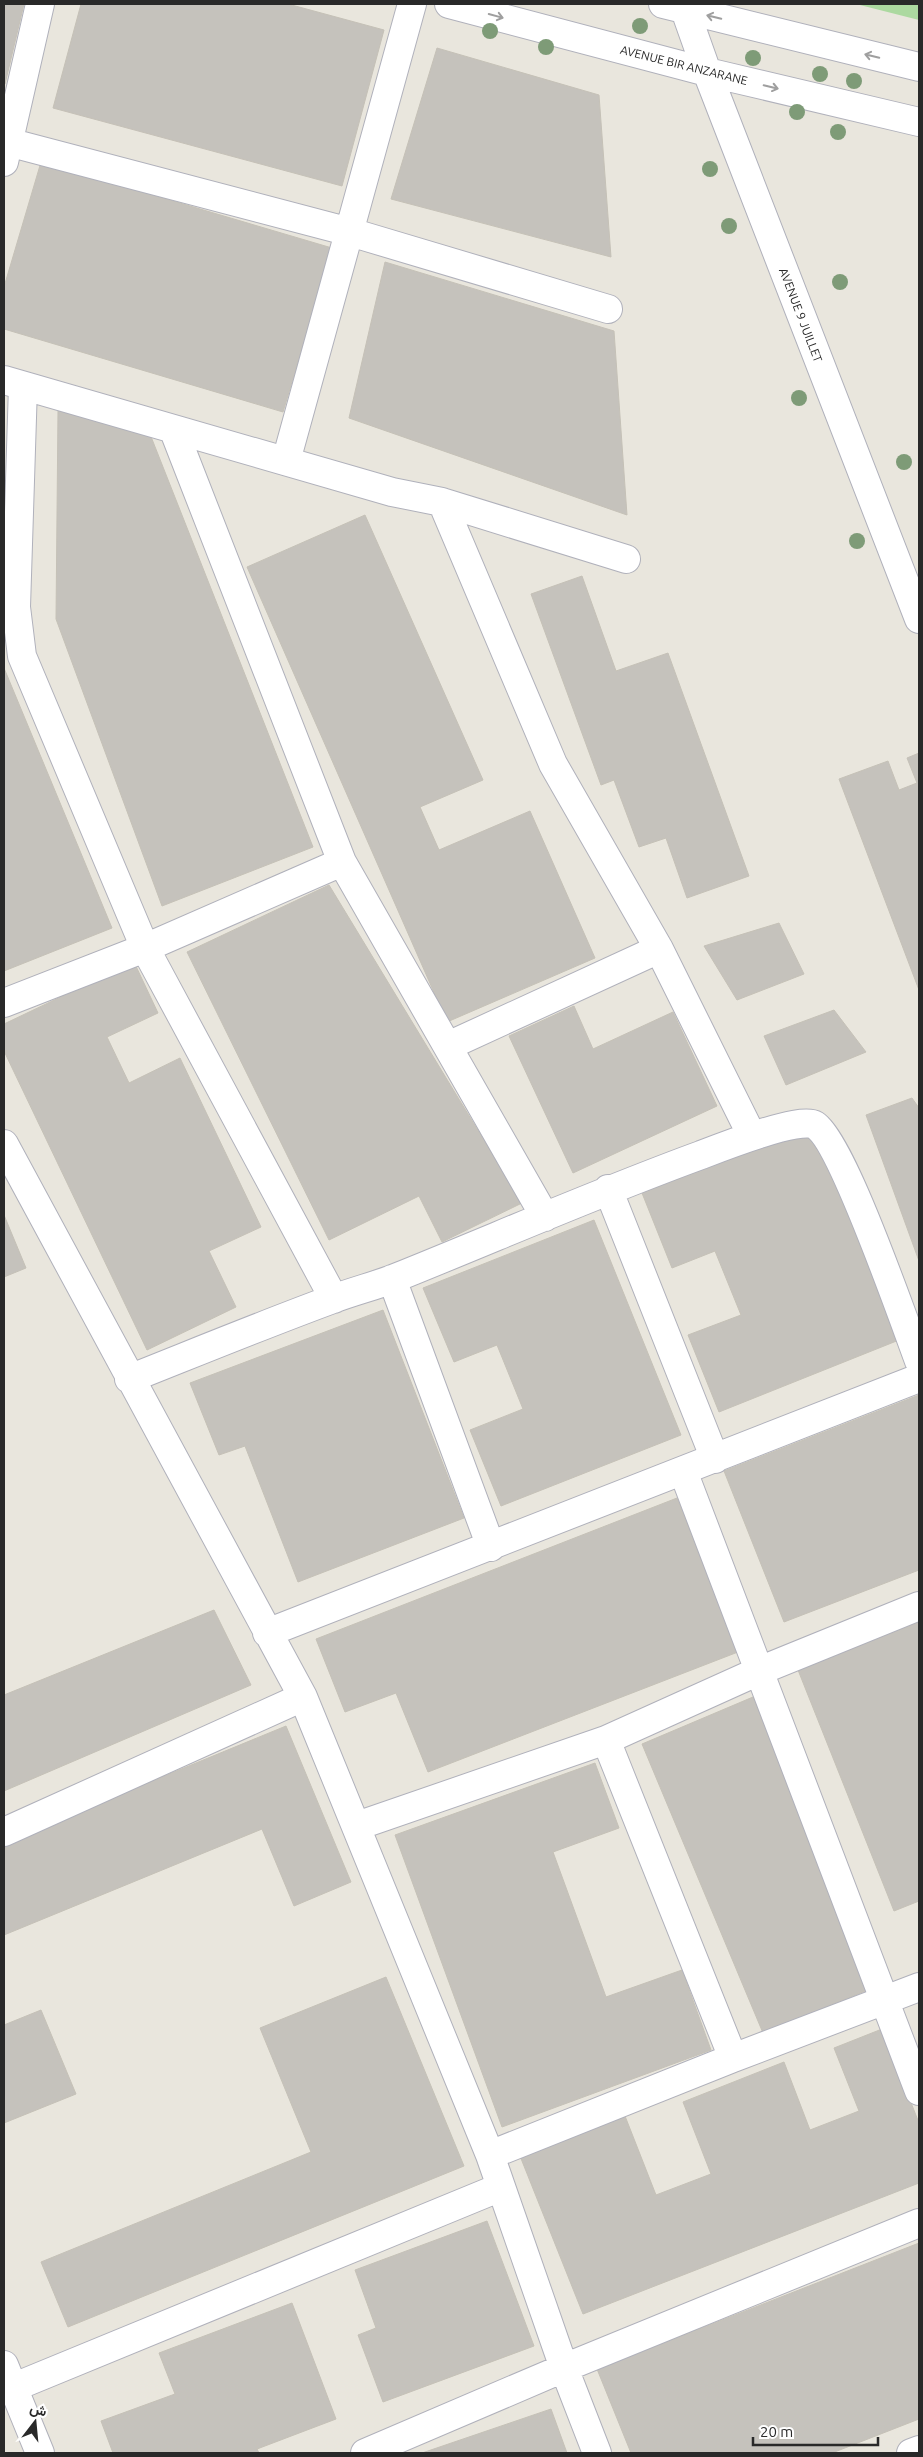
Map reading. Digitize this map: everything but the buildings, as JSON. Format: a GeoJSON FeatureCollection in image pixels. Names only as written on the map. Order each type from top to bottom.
{"type":"FeatureCollection","features":[{"type":"Feature","properties":{"kind":"street"},"geometry":{"type":"LineString","coordinates":[[40,4],[5,149],[350,232],[608,309]]}},
{"type":"Feature","properties":{"kind":"street"},"geometry":{"type":"LineString","coordinates":[[286,461],[412,4]]}},
{"type":"Feature","properties":{"kind":"street","name":"AVENUE BIR ANZARANE"},"geometry":{"type":"LineString","coordinates":[[449,4],[707,72],[919,122]]}},
{"type":"Feature","properties":{"kind":"street"},"geometry":{"type":"LineString","coordinates":[[674,7],[919,67]]}},
{"type":"Feature","properties":{"kind":"street","name":"AVENUE 9 JUILLET"},"geometry":{"type":"LineString","coordinates":[[674,7],[707,72],[919,619]]}},
{"type":"Feature","properties":{"kind":"street"},"geometry":{"type":"LineString","coordinates":[[334,1298],[145,948],[22,656],[16,607],[13,383],[174,431],[392,492],[442,502],[626,559]]}},
{"type":"Feature","properties":{"kind":"street"},"geometry":{"type":"LineString","coordinates":[[174,431],[342,862],[545,1217]]}},
{"type":"Feature","properties":{"kind":"street"},"geometry":{"type":"LineString","coordinates":[[442,502],[553,764],[659,949],[752,1136]]}},
{"type":"Feature","properties":{"kind":"street"},"geometry":{"type":"LineString","coordinates":[[4,1003],[145,948],[342,862]]}},
{"type":"Feature","properties":{"kind":"street"},"geometry":{"type":"LineString","coordinates":[[448,1046],[659,949]]}},
{"type":"Feature","properties":{"kind":"street"},"geometry":{"type":"LineString","coordinates":[[129,1379],[334,1298],[392,1279],[545,1217],[608,1189],[752,1136],[809,1123],[816,1125],[825,1135],[846,1172],[919,1361]]}},
{"type":"Feature","properties":{"kind":"street"},"geometry":{"type":"LineString","coordinates":[[4,1144],[129,1379],[303,1697],[490,2155],[564,2368],[597,2453]]}},
{"type":"Feature","properties":{"kind":"street"},"geometry":{"type":"LineString","coordinates":[[608,1189],[715,1459]]}},
{"type":"Feature","properties":{"kind":"street"},"geometry":{"type":"LineString","coordinates":[[392,1279],[491,1547]]}},
{"type":"Feature","properties":{"kind":"street"},"geometry":{"type":"LineString","coordinates":[[267,1633],[919,1378]]}},
{"type":"Feature","properties":{"kind":"street"},"geometry":{"type":"LineString","coordinates":[[683,1471],[919,2091]]}},
{"type":"Feature","properties":{"kind":"street"},"geometry":{"type":"LineString","coordinates":[[357,1826],[606,1740],[759,1671],[919,1606]]}},
{"type":"Feature","properties":{"kind":"street"},"geometry":{"type":"LineString","coordinates":[[4,1832],[303,1697]]}},
{"type":"Feature","properties":{"kind":"street"},"geometry":{"type":"LineString","coordinates":[[606,1740],[733,2058]]}},
{"type":"Feature","properties":{"kind":"street"},"geometry":{"type":"LineString","coordinates":[[490,2155],[733,2058],[884,2002],[919,1987]]}},
{"type":"Feature","properties":{"kind":"street"},"geometry":{"type":"LineString","coordinates":[[40,2453],[8,2377],[501,2187]]}},
{"type":"Feature","properties":{"kind":"street"},"geometry":{"type":"LineString","coordinates":[[365,2453],[564,2368],[919,2223]]}},
{"type":"Feature","properties":{"kind":"street"},"geometry":{"type":"LineString","coordinates":[[911,2453],[919,2450]]}},
{"type":"Feature","properties":{"kind":"green space"},"geometry":{"type":"Polygon","coordinates":[[[856,4],[919,4],[919,20],[856,4]]]}}]}
